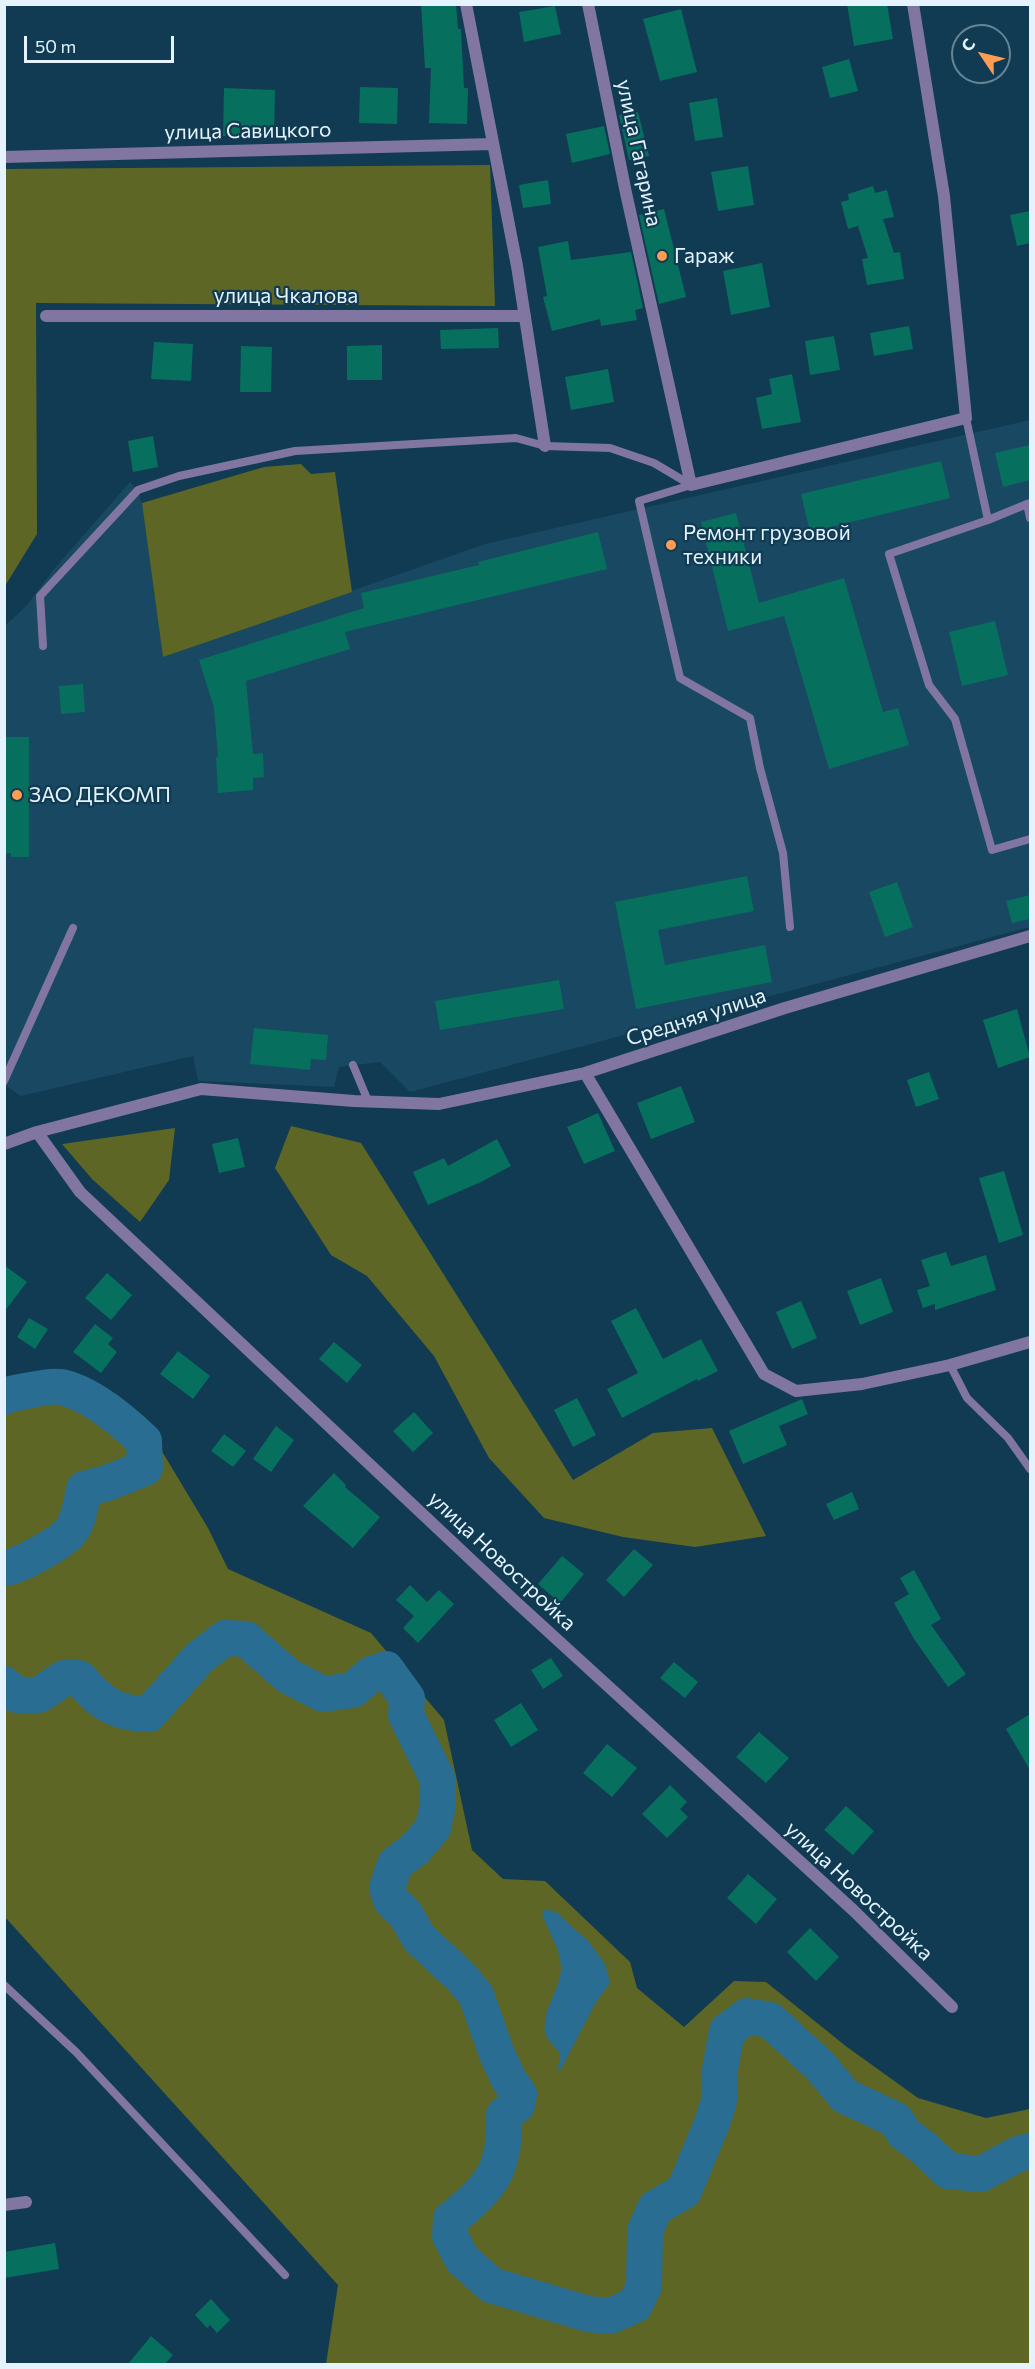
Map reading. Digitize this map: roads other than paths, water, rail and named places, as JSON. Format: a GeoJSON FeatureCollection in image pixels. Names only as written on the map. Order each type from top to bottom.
{"type":"FeatureCollection","features":[{"type":"Feature","properties":{"kind":"street"},"geometry":{"type":"LineString","coordinates":[[466,4],[525,316],[545,446]]}},
{"type":"Feature","properties":{"kind":"street","name":"улица Гагарина"},"geometry":{"type":"LineString","coordinates":[[588,4],[690,485]]}},
{"type":"Feature","properties":{"kind":"street"},"geometry":{"type":"LineString","coordinates":[[690,485],[966,418],[944,196],[913,4]]}},
{"type":"Feature","properties":{"kind":"street","name":"улица Савицкого"},"geometry":{"type":"LineString","coordinates":[[4,157],[492,144]]}},
{"type":"Feature","properties":{"kind":"street","name":"улица Чкалова"},"geometry":{"type":"LineString","coordinates":[[46,316],[525,316]]}},
{"type":"Feature","properties":{"kind":"street","name":"Средняя улица"},"geometry":{"type":"LineString","coordinates":[[4,1144],[37,1132],[201,1089],[439,1104],[585,1073],[785,1008],[1030,936]]}},
{"type":"Feature","properties":{"kind":"street"},"geometry":{"type":"LineString","coordinates":[[585,1073],[764,1374],[796,1391],[862,1384],[950,1365],[1030,1342]]}},
{"type":"Feature","properties":{"kind":"street","name":"улица Новостройка"},"geometry":{"type":"LineString","coordinates":[[37,1132],[80,1192],[516,1602],[853,1910],[952,2007]]}},
{"type":"Feature","properties":{"kind":"street"},"geometry":{"type":"LineString","coordinates":[[4,2205],[26,2202]]}},
{"type":"Feature","properties":{"kind":"lane"},"geometry":{"type":"LineString","coordinates":[[966,418],[988,520]]}},
{"type":"Feature","properties":{"kind":"lane"},"geometry":{"type":"LineString","coordinates":[[43,646],[40,596],[138,490],[179,477],[295,451],[516,438],[545,446],[610,448],[654,463],[690,485]]}},
{"type":"Feature","properties":{"kind":"lane"},"geometry":{"type":"LineString","coordinates":[[690,485],[639,501],[680,678],[750,717],[760,768],[783,854],[790,927]]}},
{"type":"Feature","properties":{"kind":"lane"},"geometry":{"type":"LineString","coordinates":[[1030,518],[1029,503],[988,520],[889,554],[929,685],[956,719],[992,850],[1030,839]]}},
{"type":"Feature","properties":{"kind":"lane"},"geometry":{"type":"LineString","coordinates":[[4,1081],[73,928]]}},
{"type":"Feature","properties":{"kind":"lane"},"geometry":{"type":"LineString","coordinates":[[353,1065],[368,1101]]}},
{"type":"Feature","properties":{"kind":"lane"},"geometry":{"type":"LineString","coordinates":[[950,1365],[967,1398],[1008,1438],[1030,1469]]}},
{"type":"Feature","properties":{"kind":"lane"},"geometry":{"type":"LineString","coordinates":[[4,1985],[76,2052],[285,2275]]}},
{"type":"Feature","properties":{"kind":"waterway"},"geometry":{"type":"LineString","coordinates":[[4,1397],[10,1394],[56,1387],[83,1395],[116,1417],[144,1441],[145,1468],[107,1483],[84,1489],[77,1518],[69,1533],[38,1554],[4,1568]]}},
{"type":"Feature","properties":{"kind":"waterway"},"geometry":{"type":"LineString","coordinates":[[4,1684],[17,1695],[39,1695],[64,1678],[79,1678],[94,1694],[110,1705],[127,1712],[149,1714],[200,1657],[225,1638],[246,1639],[288,1676],[323,1694],[353,1690],[371,1674],[386,1669],[407,1698],[406,1715],[437,1778],[438,1804],[433,1828],[415,1849],[395,1864],[387,1888],[391,1900],[406,1915],[419,1938],[461,1977],[476,1995],[497,2054],[509,2080],[519,2094],[517,2105],[504,2115],[502,2149],[494,2175],[477,2197],[451,2219],[450,2236],[462,2259],[491,2285],[588,2314],[610,2316],[635,2305],[644,2286],[645,2231],[655,2208],[684,2191],[719,2101],[720,2069],[727,2031],[747,2016],[770,2020],[820,2066],[845,2096],[896,2120],[904,2133],[948,2171],[981,2174],[1018,2154],[1030,2151]]}},
{"type":"Feature","properties":{"kind":"place","name":"Гараж"},"geometry":{"type":"Point","coordinates":[662,256]}},
{"type":"Feature","properties":{"kind":"place","name":"Ремонт грузовой техники"},"geometry":{"type":"Point","coordinates":[671,545]}},
{"type":"Feature","properties":{"kind":"place","name":"ЗАО ДЕКОМП"},"geometry":{"type":"Point","coordinates":[17,795]}}]}
